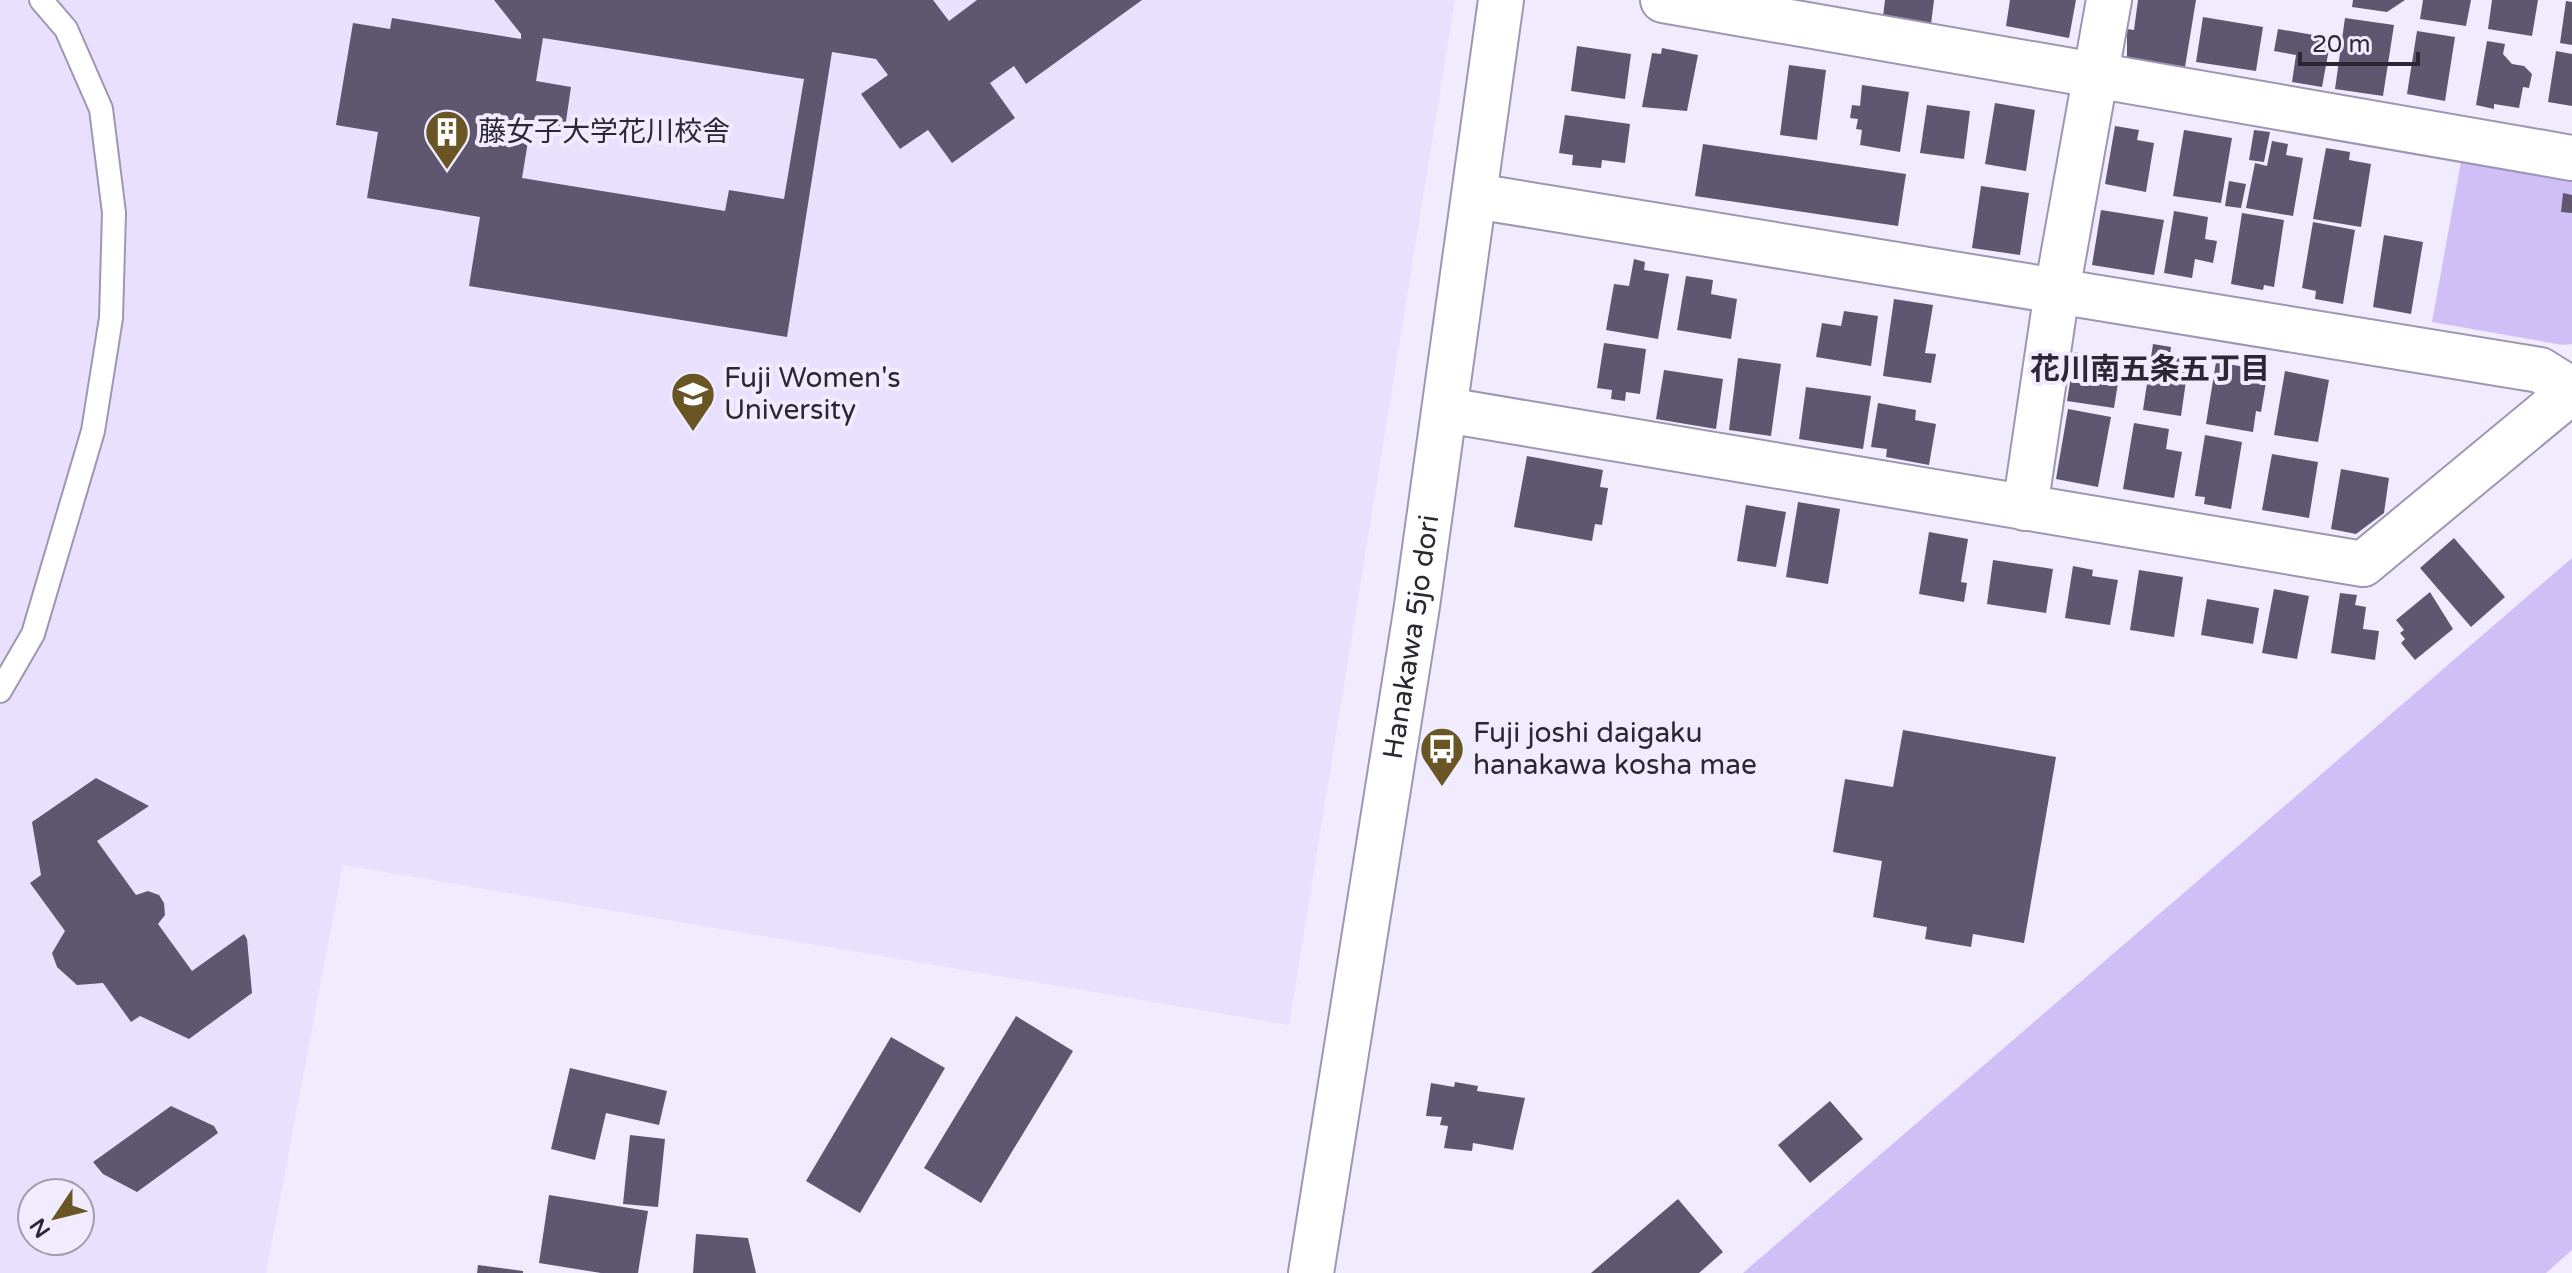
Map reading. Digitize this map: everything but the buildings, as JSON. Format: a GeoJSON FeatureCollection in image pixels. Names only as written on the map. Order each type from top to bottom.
{"type":"FeatureCollection","features":[{"type":"Feature","properties":{"kind":"street","name":"Hanakawa 5jo dori"},"geometry":{"type":"LineString","coordinates":[[1311,1273],[1446,410],[1501,0]]}},
{"type":"Feature","properties":{"kind":"street"},"geometry":{"type":"LineString","coordinates":[[1663,0],[2572,158]]}},
{"type":"Feature","properties":{"kind":"street"},"geometry":{"type":"LineString","coordinates":[[2025,508],[2057,291],[2109,0]]}},
{"type":"Feature","properties":{"kind":"street"},"geometry":{"type":"LineString","coordinates":[[1446,410],[2363,564],[2572,390],[2540,370],[1475,196]]}},
{"type":"Feature","properties":{"kind":"lane"},"geometry":{"type":"LineString","coordinates":[[0,691],[33,634],[93,431],[111,318],[114,213],[101,109],[66,29],[41,0]]}},
{"type":"Feature","properties":{"kind":"shaded area","name":"Fuji Women's University"},"geometry":{"type":"Polygon","coordinates":[[[0,0],[1455,0],[1289,1025],[343,865],[266,1273],[0,1273],[0,0]]]}},
{"type":"Feature","properties":{"kind":"shaded area"},"geometry":{"type":"Polygon","coordinates":[[[2461,162],[2572,180],[2572,344],[2432,322],[2461,162]]]}},
{"type":"Feature","properties":{"kind":"shaded area"},"geometry":{"type":"Polygon","coordinates":[[[2572,558],[2572,1250],[2546,1273],[1743,1273],[2572,558]]]}},
{"type":"Feature","properties":{"kind":"place","name":"藤女子大学花川校舎"},"geometry":{"type":"Point","coordinates":[447,171]}},
{"type":"Feature","properties":{"kind":"place","name":"Fuji Women's University"},"geometry":{"type":"Point","coordinates":[693,433]}},
{"type":"Feature","properties":{"kind":"place","name":"Fuji joshi daigaku hanakawa kosha mae"},"geometry":{"type":"Point","coordinates":[1442,788]}},
{"type":"Feature","properties":{"kind":"district","name":"花川南五条五丁目"},"geometry":{"type":"Point","coordinates":[2150,369]}}]}
